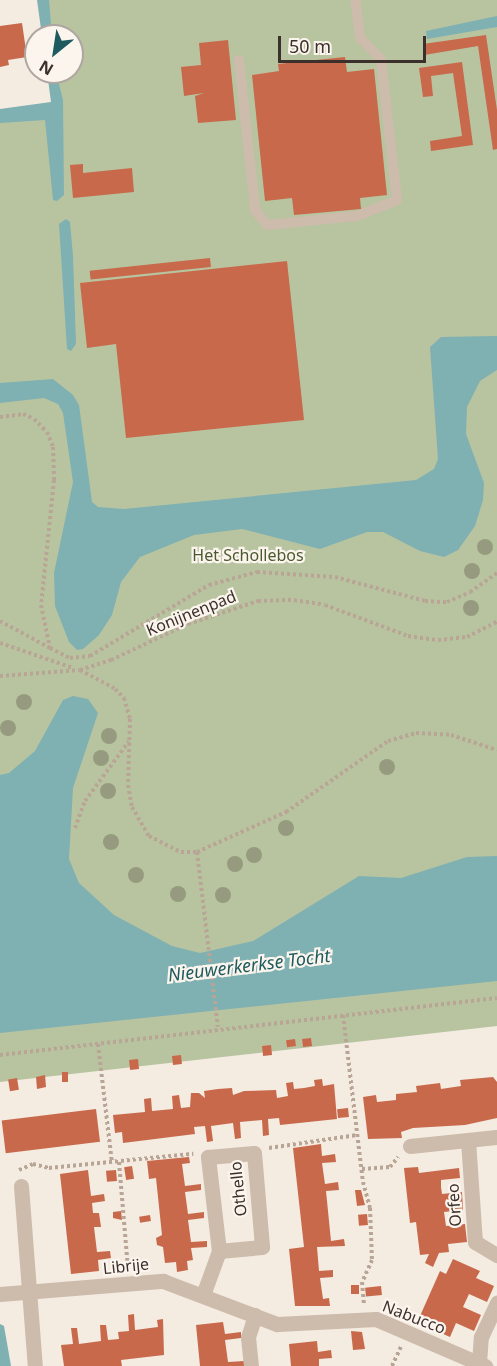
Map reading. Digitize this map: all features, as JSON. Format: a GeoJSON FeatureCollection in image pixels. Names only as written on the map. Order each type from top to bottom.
{"type":"FeatureCollection","features":[{"type":"Feature","properties":{"kind":"street"},"geometry":{"type":"LineString","coordinates":[[410,1146],[497,1137]]}},
{"type":"Feature","properties":{"kind":"street","name":"Orfeo"},"geometry":{"type":"LineString","coordinates":[[468,1140],[475,1242],[497,1255]]}},
{"type":"Feature","properties":{"kind":"street","name":"Othello"},"geometry":{"type":"LineString","coordinates":[[203,1295],[219,1251],[208,1157],[254,1153],[262,1247],[219,1251]]}},
{"type":"Feature","properties":{"kind":"street"},"geometry":{"type":"LineString","coordinates":[[21,1186],[35,1366]]}},
{"type":"Feature","properties":{"kind":"street","name":"Librije"},"geometry":{"type":"LineString","coordinates":[[3,1294],[31,1294],[163,1281],[255,1315]]}},
{"type":"Feature","properties":{"kind":"street"},"geometry":{"type":"LineString","coordinates":[[482,1365],[481,1337],[497,1303]]}},
{"type":"Feature","properties":{"kind":"street"},"geometry":{"type":"LineString","coordinates":[[251,1366],[248,1337],[255,1315]]}},
{"type":"Feature","properties":{"kind":"street","name":"Nabucco"},"geometry":{"type":"LineString","coordinates":[[255,1315],[277,1324],[376,1319],[482,1365]]}},
{"type":"Feature","properties":{"kind":"lane"},"geometry":{"type":"LineString","coordinates":[[239,60],[255,210],[267,225],[357,216],[397,200],[381,59],[360,38],[355,0]]}},
{"type":"Feature","properties":{"kind":"path"},"geometry":{"type":"LineString","coordinates":[[0,417],[23,414],[34,419],[47,432],[53,447],[54,480],[41,605],[50,648]]}},
{"type":"Feature","properties":{"kind":"path"},"geometry":{"type":"LineString","coordinates":[[0,621],[70,658],[90,657],[184,598],[246,574],[306,572],[425,601],[447,602],[470,592],[497,573]]}},
{"type":"Feature","properties":{"kind":"path","name":"Konijnenpad"},"geometry":{"type":"LineString","coordinates":[[0,676],[80,670],[111,660],[188,624],[258,601],[294,600],[325,605],[408,636],[438,640],[467,637],[497,622]]}},
{"type":"Feature","properties":{"kind":"path"},"geometry":{"type":"LineString","coordinates":[[0,644],[80,670],[116,689],[124,698],[130,719],[128,785],[141,826],[165,846],[197,852],[286,812],[388,741],[416,733],[451,735],[497,750]]}},
{"type":"Feature","properties":{"kind":"path"},"geometry":{"type":"LineString","coordinates":[[75,828],[85,801],[129,740]]}},
{"type":"Feature","properties":{"kind":"path"},"geometry":{"type":"LineString","coordinates":[[197,852],[218,1027]]}},
{"type":"Feature","properties":{"kind":"path"},"geometry":{"type":"LineString","coordinates":[[0,1055],[218,1027],[497,998]]}},
{"type":"Feature","properties":{"kind":"path"},"geometry":{"type":"LineString","coordinates":[[343,1015],[361,1169],[370,1208],[372,1260],[362,1282],[366,1319]]}},
{"type":"Feature","properties":{"kind":"path"},"geometry":{"type":"LineString","coordinates":[[98,1044],[112,1163]]}},
{"type":"Feature","properties":{"kind":"path"},"geometry":{"type":"LineString","coordinates":[[254,1153],[281,1143],[357,1135]]}},
{"type":"Feature","properties":{"kind":"path"},"geometry":{"type":"LineString","coordinates":[[361,1169],[395,1165],[410,1146]]}},
{"type":"Feature","properties":{"kind":"path"},"geometry":{"type":"LineString","coordinates":[[21,1186],[19,1167],[33,1164],[49,1168],[190,1154],[208,1157]]}},
{"type":"Feature","properties":{"kind":"path"},"geometry":{"type":"LineString","coordinates":[[119,1162],[130,1284]]}},
{"type":"Feature","properties":{"kind":"green space","name":"Het Schollebos"},"geometry":{"type":"Polygon","coordinates":[[[44,0],[497,0],[497,1026],[0,1082],[0,118],[58,108],[55,84],[84,84],[84,24],[47,24],[44,0]]]}},
{"type":"Feature","properties":{"kind":"water"},"geometry":{"type":"Polygon","coordinates":[[[37,0],[49,0],[51,24],[40,24],[37,0]]]}},
{"type":"Feature","properties":{"kind":"water"},"geometry":{"type":"Polygon","coordinates":[[[497,16],[497,27],[427,39],[426,31],[497,16]]]}},
{"type":"Feature","properties":{"kind":"water"},"geometry":{"type":"Polygon","coordinates":[[[49,84],[59,84],[63,100],[64,195],[57,201],[53,200],[45,120],[0,123],[0,109],[51,102],[49,84]]]}},
{"type":"Feature","properties":{"kind":"water"},"geometry":{"type":"Polygon","coordinates":[[[66,219],[70,222],[73,256],[76,344],[71,351],[67,349],[59,224],[66,219]]]}},
{"type":"Feature","properties":{"kind":"water"},"geometry":{"type":"Polygon","coordinates":[[[497,336],[497,370],[480,381],[467,407],[466,434],[484,483],[483,500],[475,526],[458,550],[444,557],[420,551],[383,532],[367,532],[320,549],[242,529],[194,535],[140,557],[121,582],[112,615],[99,635],[83,649],[77,650],[69,642],[55,606],[54,573],[73,482],[63,413],[58,404],[44,398],[0,403],[0,383],[53,379],[73,395],[79,405],[92,502],[98,507],[124,509],[416,480],[434,469],[438,459],[430,347],[441,337],[497,336]]]}},
{"type":"Feature","properties":{"kind":"water","name":"Nieuwerkerkse Tocht"},"geometry":{"type":"Polygon","coordinates":[[[73,696],[88,699],[98,713],[73,788],[69,859],[79,883],[114,915],[172,946],[200,953],[253,941],[359,876],[401,878],[467,857],[497,856],[497,981],[0,1033],[0,775],[9,773],[35,751],[63,700],[73,696]]]}},
{"type":"Feature","properties":{"kind":"water"},"geometry":{"type":"Polygon","coordinates":[[[0,1324],[4,1326],[11,1366],[0,1366],[0,1324]]]}},
{"type":"Feature","properties":{"kind":"building"},"geometry":{"type":"Polygon","coordinates":[[[22,23],[24,57],[8,60],[9,65],[0,67],[0,26],[22,23]]]}},
{"type":"Feature","properties":{"kind":"building"},"geometry":{"type":"Polygon","coordinates":[[[486,35],[497,110],[497,149],[493,150],[478,46],[424,55],[423,44],[486,35]]]}},
{"type":"Feature","properties":{"kind":"building"},"geometry":{"type":"Polygon","coordinates":[[[228,40],[236,120],[198,123],[195,96],[204,93],[184,96],[181,67],[201,65],[199,43],[228,40]]]}},
{"type":"Feature","properties":{"kind":"building"},"geometry":{"type":"Polygon","coordinates":[[[345,57],[347,72],[374,69],[387,195],[360,198],[361,209],[294,215],[292,198],[265,201],[252,75],[279,71],[278,64],[345,57]]]}},
{"type":"Feature","properties":{"kind":"building"},"geometry":{"type":"Polygon","coordinates":[[[462,62],[473,145],[431,151],[430,141],[462,136],[453,73],[431,76],[433,96],[423,97],[419,68],[462,62]]]}},
{"type":"Feature","properties":{"kind":"building"},"geometry":{"type":"Polygon","coordinates":[[[83,164],[83,173],[132,168],[134,192],[73,198],[70,165],[83,164]]]}},
{"type":"Feature","properties":{"kind":"building"},"geometry":{"type":"Polygon","coordinates":[[[210,258],[211,267],[91,280],[90,271],[210,258]]]}},
{"type":"Feature","properties":{"kind":"building"},"geometry":{"type":"Polygon","coordinates":[[[287,261],[304,420],[126,438],[116,344],[87,348],[80,283],[287,261]]]}},
{"type":"Feature","properties":{"kind":"building"},"geometry":{"type":"Polygon","coordinates":[[[311,1038],[312,1046],[303,1047],[302,1039],[311,1038]]]}},
{"type":"Feature","properties":{"kind":"building"},"geometry":{"type":"Polygon","coordinates":[[[295,1039],[296,1046],[287,1047],[286,1040],[295,1039]]]}},
{"type":"Feature","properties":{"kind":"building"},"geometry":{"type":"Polygon","coordinates":[[[271,1045],[272,1055],[263,1056],[262,1046],[271,1045]]]}},
{"type":"Feature","properties":{"kind":"building"},"geometry":{"type":"Polygon","coordinates":[[[181,1055],[182,1064],[173,1065],[172,1056],[181,1055]]]}},
{"type":"Feature","properties":{"kind":"building"},"geometry":{"type":"Polygon","coordinates":[[[138,1059],[139,1069],[130,1070],[129,1060],[138,1059]]]}},
{"type":"Feature","properties":{"kind":"building"},"geometry":{"type":"Polygon","coordinates":[[[62,1072],[68,1072],[68,1082],[62,1082],[62,1072]]]}},
{"type":"Feature","properties":{"kind":"building"},"geometry":{"type":"Polygon","coordinates":[[[45,1075],[46,1087],[37,1089],[36,1077],[45,1075]]]}},
{"type":"Feature","properties":{"kind":"building"},"geometry":{"type":"Polygon","coordinates":[[[493,1077],[497,1082],[497,1118],[465,1125],[413,1128],[401,1132],[402,1138],[368,1139],[363,1097],[376,1095],[377,1102],[396,1100],[396,1094],[417,1092],[416,1086],[440,1083],[441,1089],[461,1086],[460,1080],[493,1077]]]}},
{"type":"Feature","properties":{"kind":"building"},"geometry":{"type":"Polygon","coordinates":[[[17,1078],[19,1090],[10,1091],[8,1079],[17,1078]]]}},
{"type":"Feature","properties":{"kind":"building"},"geometry":{"type":"Polygon","coordinates":[[[322,1079],[323,1086],[334,1084],[337,1119],[280,1125],[279,1118],[268,1119],[269,1135],[263,1136],[262,1120],[240,1122],[241,1138],[235,1139],[233,1123],[211,1126],[213,1141],[207,1142],[205,1126],[194,1127],[195,1134],[123,1143],[122,1132],[115,1133],[113,1115],[145,1112],[144,1099],[151,1098],[152,1111],[173,1109],[172,1096],[179,1095],[181,1108],[190,1107],[191,1093],[199,1093],[205,1098],[204,1091],[218,1089],[232,1088],[233,1095],[244,1091],[276,1090],[277,1098],[288,1096],[286,1083],[293,1082],[294,1089],[304,1088],[315,1086],[314,1080],[322,1079]]]}},
{"type":"Feature","properties":{"kind":"building"},"geometry":{"type":"Polygon","coordinates":[[[348,1108],[349,1117],[338,1118],[337,1109],[348,1108]]]}},
{"type":"Feature","properties":{"kind":"building"},"geometry":{"type":"Polygon","coordinates":[[[96,1109],[100,1142],[6,1153],[2,1121],[96,1109]]]}},
{"type":"Feature","properties":{"kind":"building"},"geometry":{"type":"Polygon","coordinates":[[[321,1144],[322,1156],[335,1154],[336,1162],[322,1163],[325,1184],[338,1182],[339,1190],[326,1191],[331,1241],[344,1239],[345,1246],[317,1247],[319,1271],[333,1270],[333,1277],[320,1278],[323,1299],[329,1298],[330,1306],[295,1306],[289,1249],[304,1247],[293,1148],[321,1144]]]}},
{"type":"Feature","properties":{"kind":"building"},"geometry":{"type":"Polygon","coordinates":[[[189,1157],[190,1163],[182,1164],[185,1186],[201,1184],[201,1190],[185,1192],[188,1214],[204,1212],[204,1218],[188,1220],[191,1242],[207,1241],[207,1247],[191,1248],[193,1260],[187,1261],[188,1270],[177,1272],[176,1262],[165,1263],[163,1247],[157,1245],[156,1238],[162,1235],[156,1178],[149,1179],[147,1161],[189,1157]]]}},
{"type":"Feature","properties":{"kind":"building"},"geometry":{"type":"Polygon","coordinates":[[[132,1166],[134,1179],[126,1180],[124,1167],[132,1166]]]}},
{"type":"Feature","properties":{"kind":"building"},"geometry":{"type":"Polygon","coordinates":[[[418,1167],[419,1173],[459,1168],[460,1178],[441,1180],[441,1187],[442,1194],[462,1192],[463,1210],[444,1212],[446,1226],[465,1224],[467,1242],[448,1244],[449,1252],[439,1253],[433,1267],[425,1263],[429,1254],[420,1255],[416,1222],[410,1223],[404,1168],[418,1167]]]}},
{"type":"Feature","properties":{"kind":"building"},"geometry":{"type":"Polygon","coordinates":[[[88,1170],[91,1196],[104,1194],[105,1201],[92,1203],[93,1213],[99,1213],[101,1227],[94,1227],[97,1252],[110,1251],[111,1258],[98,1260],[99,1271],[71,1274],[60,1174],[88,1170]]]}},
{"type":"Feature","properties":{"kind":"building"},"geometry":{"type":"Polygon","coordinates":[[[116,1170],[117,1181],[107,1182],[106,1171],[116,1170]]]}},
{"type":"Feature","properties":{"kind":"building"},"geometry":{"type":"Polygon","coordinates":[[[355,1190],[361,1190],[365,1205],[357,1206],[355,1190]]]}},
{"type":"Feature","properties":{"kind":"building"},"geometry":{"type":"Polygon","coordinates":[[[121,1211],[122,1220],[113,1218],[113,1212],[121,1211]]]}},
{"type":"Feature","properties":{"kind":"building"},"geometry":{"type":"Polygon","coordinates":[[[367,1214],[368,1225],[359,1226],[358,1215],[367,1214]]]}},
{"type":"Feature","properties":{"kind":"building"},"geometry":{"type":"Polygon","coordinates":[[[150,1215],[151,1221],[140,1223],[139,1217],[150,1215]]]}},
{"type":"Feature","properties":{"kind":"building"},"geometry":{"type":"Polygon","coordinates":[[[453,1259],[480,1271],[476,1278],[494,1286],[487,1302],[469,1294],[463,1307],[481,1315],[474,1331],[456,1323],[450,1337],[441,1333],[444,1327],[420,1316],[440,1271],[446,1274],[453,1259]]]}},
{"type":"Feature","properties":{"kind":"building"},"geometry":{"type":"Polygon","coordinates":[[[351,1285],[359,1285],[359,1294],[351,1294],[351,1285]]]}},
{"type":"Feature","properties":{"kind":"building"},"geometry":{"type":"Polygon","coordinates":[[[381,1286],[382,1295],[366,1297],[365,1288],[381,1286]]]}},
{"type":"Feature","properties":{"kind":"building"},"geometry":{"type":"Polygon","coordinates":[[[134,1314],[135,1330],[158,1327],[157,1320],[163,1319],[164,1355],[121,1360],[122,1366],[64,1366],[61,1345],[73,1344],[71,1328],[77,1328],[79,1344],[101,1341],[100,1325],[106,1325],[108,1340],[119,1339],[118,1332],[129,1331],[128,1315],[134,1314]]]}},
{"type":"Feature","properties":{"kind":"building"},"geometry":{"type":"Polygon","coordinates":[[[223,1322],[225,1334],[241,1332],[241,1338],[225,1340],[228,1362],[244,1361],[244,1366],[200,1366],[196,1325],[223,1322]]]}},
{"type":"Feature","properties":{"kind":"building"},"geometry":{"type":"Polygon","coordinates":[[[351,1331],[362,1332],[365,1349],[353,1350],[351,1331]]]}},
{"type":"Feature","properties":{"kind":"building"},"geometry":{"type":"Polygon","coordinates":[[[317,1341],[318,1352],[331,1350],[332,1358],[319,1359],[319,1366],[291,1366],[289,1344],[317,1341]]]}}]}
